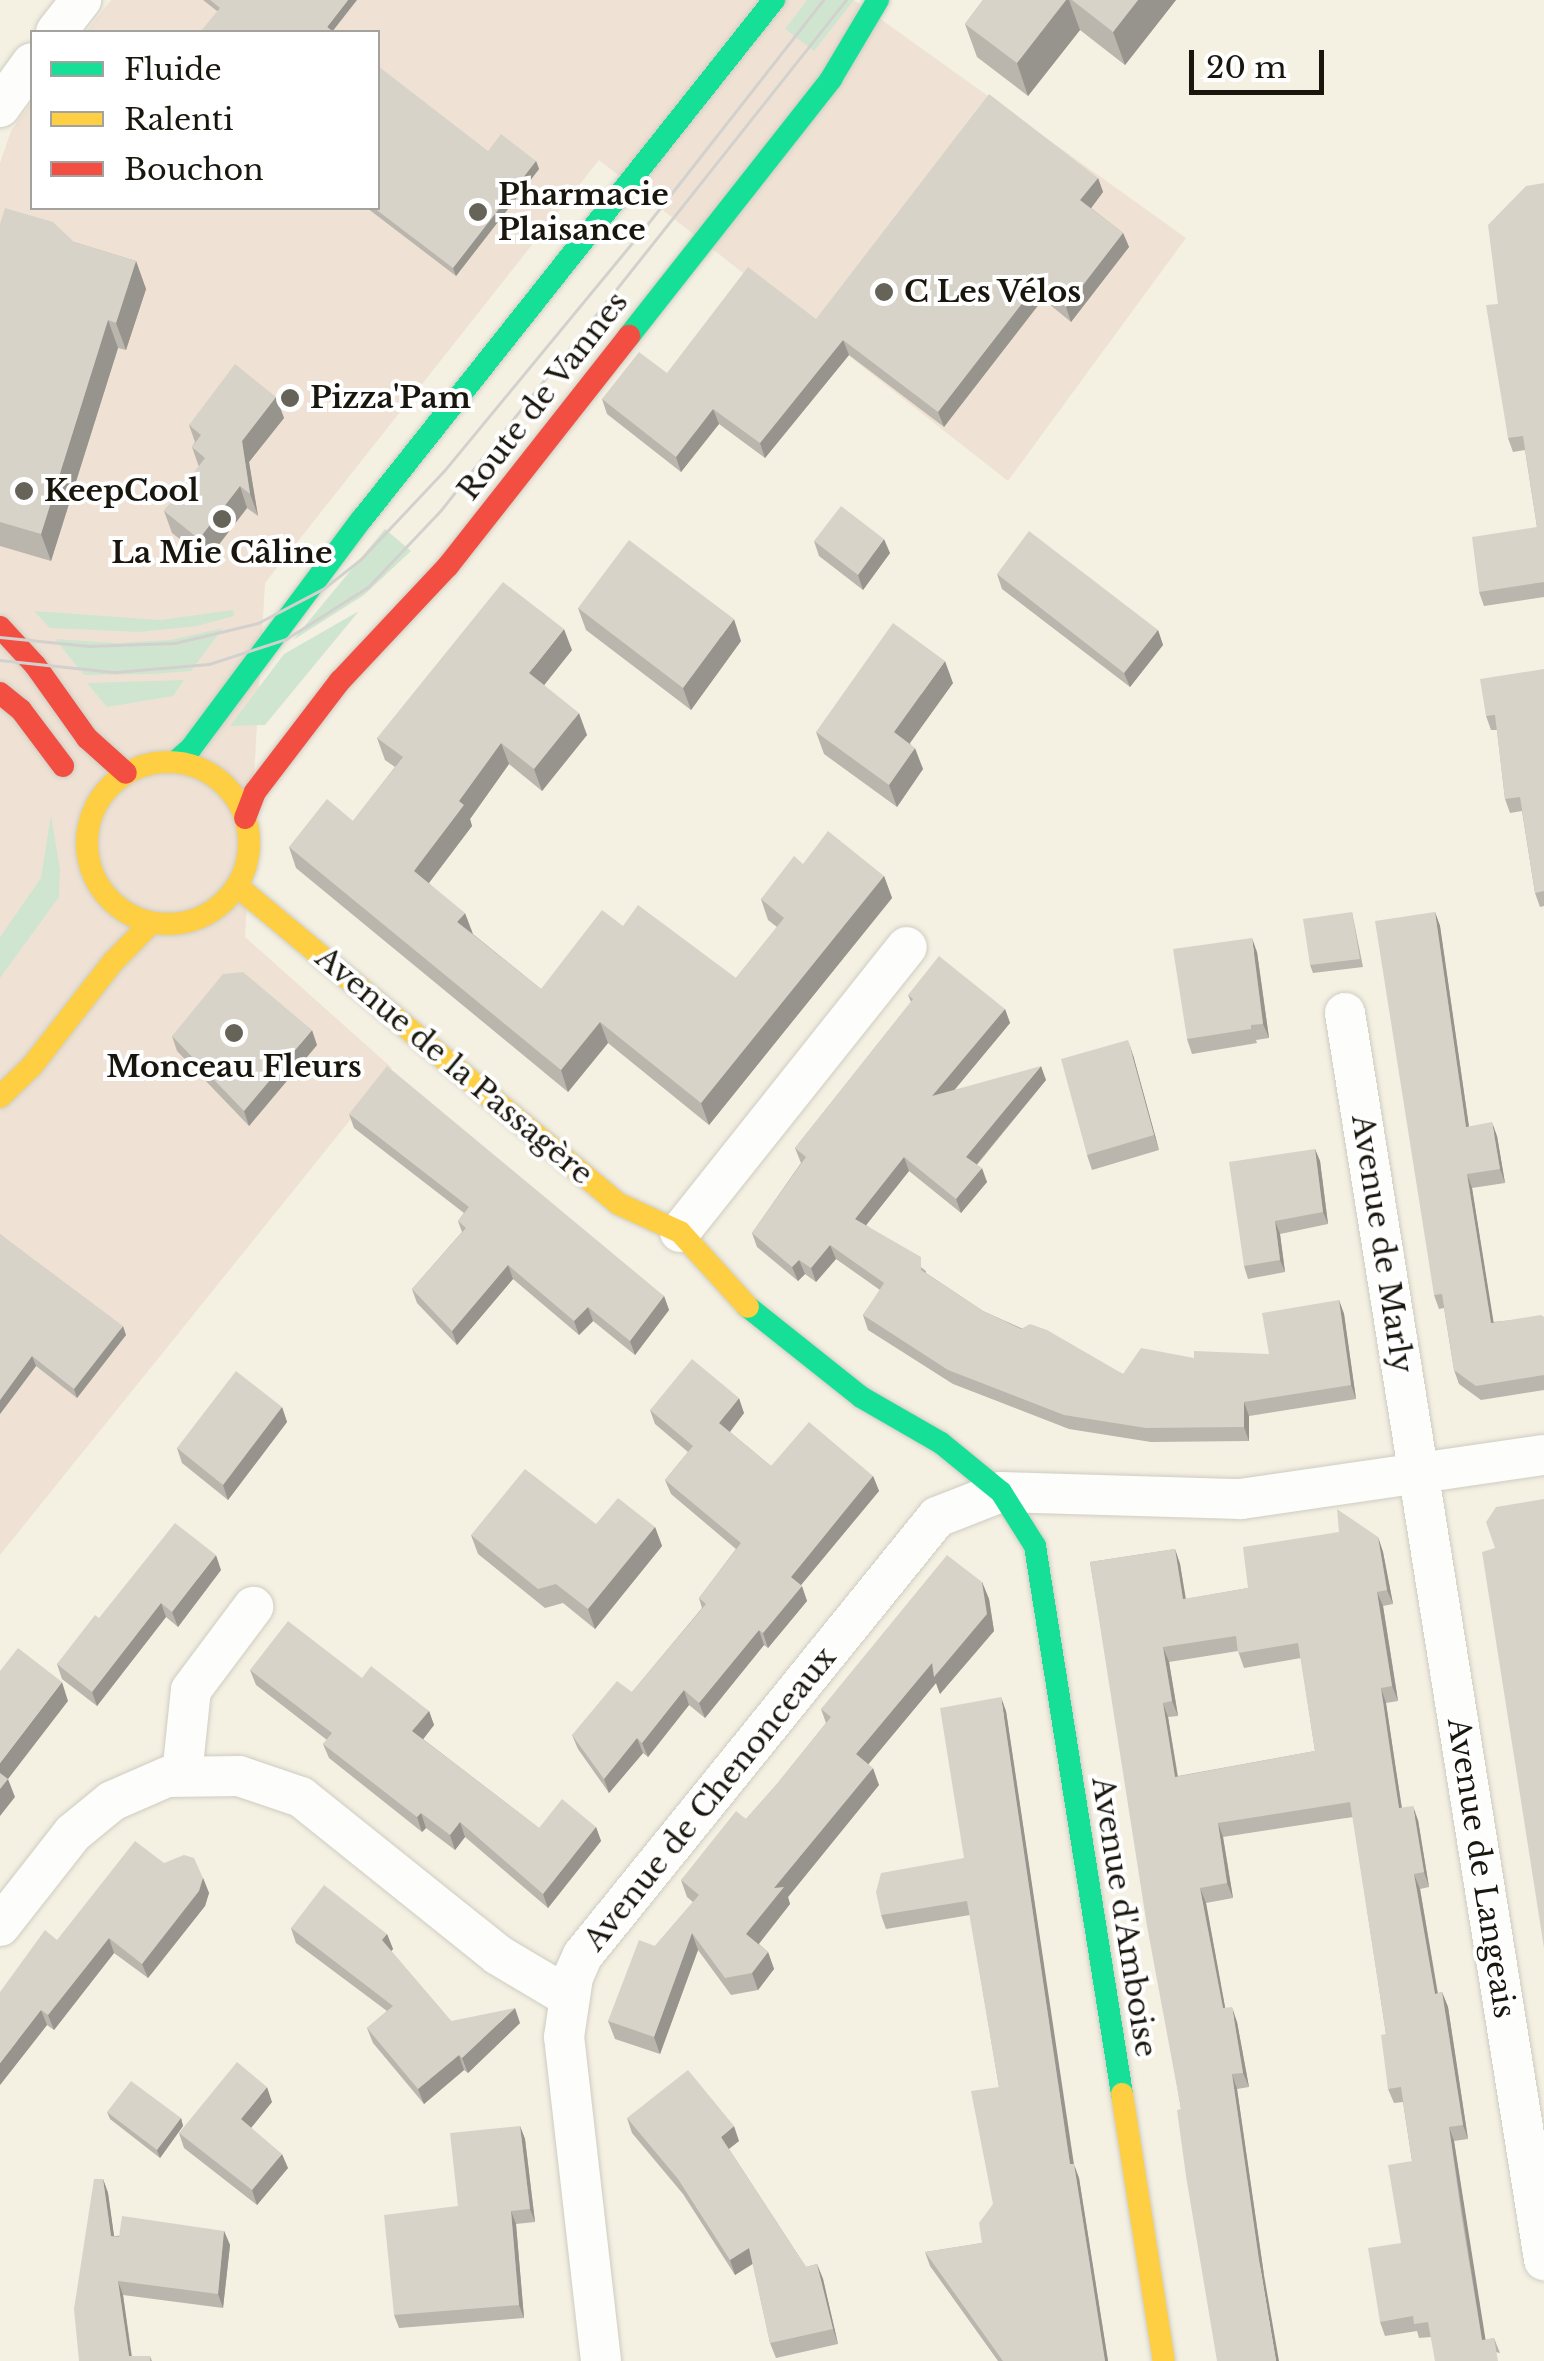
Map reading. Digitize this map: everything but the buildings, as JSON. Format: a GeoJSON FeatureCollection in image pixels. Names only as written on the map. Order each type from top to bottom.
{"type":"FeatureCollection","features":[{"type":"Feature","properties":{"kind":"main road"},"geometry":{"type":"LineString","coordinates":[[175,762],[191,748],[376,501],[774,0]]}},
{"type":"Feature","properties":{"kind":"main road","name":"Route de Vannes"},"geometry":{"type":"LineString","coordinates":[[245,818],[255,792],[340,680],[448,566],[831,79],[878,0]]}},
{"type":"Feature","properties":{"kind":"main road"},"geometry":{"type":"LineString","coordinates":[[0,628],[35,665],[87,738],[126,773]]}},
{"type":"Feature","properties":{"kind":"main road"},"geometry":{"type":"LineString","coordinates":[[0,693],[21,710],[92,813]]}},
{"type":"Feature","properties":{"kind":"main road"},"geometry":{"type":"LineString","coordinates":[[175,762],[218,779],[245,818],[249,846],[237,886],[211,912],[194,920],[152,923],[107,909],[86,850],[92,813],[100,797],[126,773],[150,764],[175,762]]}},
{"type":"Feature","properties":{"kind":"main road","name":"Avenue de la Passagère"},"geometry":{"type":"LineString","coordinates":[[237,886],[619,1204],[680,1232],[724,1286],[777,1334],[861,1397],[941,1443],[1002,1492]]}},
{"type":"Feature","properties":{"kind":"main road"},"geometry":{"type":"LineString","coordinates":[[0,1097],[32,1066],[113,962],[152,923]]}},
{"type":"Feature","properties":{"kind":"main road","name":"Avenue d'Amboise"},"geometry":{"type":"LineString","coordinates":[[1002,1492],[1035,1546],[1164,2361]]}},
{"type":"Feature","properties":{"kind":"street"},"geometry":{"type":"LineString","coordinates":[[58,30],[81,0]]}},
{"type":"Feature","properties":{"kind":"street"},"geometry":{"type":"LineString","coordinates":[[0,107],[19,63]]}},
{"type":"Feature","properties":{"kind":"street"},"geometry":{"type":"LineString","coordinates":[[680,1232],[908,947]]}},
{"type":"Feature","properties":{"kind":"street","name":"Avenue de Marly"},"geometry":{"type":"LineString","coordinates":[[1345,1013],[1419,1476]]}},
{"type":"Feature","properties":{"kind":"street"},"geometry":{"type":"LineString","coordinates":[[1002,1492],[1215,1500],[1419,1476],[1544,1455]]}},
{"type":"Feature","properties":{"kind":"street","name":"Avenue de Langeais"},"geometry":{"type":"LineString","coordinates":[[1419,1476],[1544,2260]]}},
{"type":"Feature","properties":{"kind":"street","name":"Avenue de Chenonceaux"},"geometry":{"type":"LineString","coordinates":[[601,2361],[564,2037],[567,1996],[583,1955],[937,1517],[1002,1492]]}},
{"type":"Feature","properties":{"kind":"street"},"geometry":{"type":"LineString","coordinates":[[182,1775],[190,1690],[252,1607]]}},
{"type":"Feature","properties":{"kind":"street"},"geometry":{"type":"LineString","coordinates":[[0,1926],[91,1816],[132,1790],[182,1775],[256,1778],[301,1797],[498,1955],[567,1996]]}},
{"type":"Feature","properties":{"kind":"shaded area"},"geometry":{"type":"Polygon","coordinates":[[[111,0],[854,0],[1186,238],[1008,481],[599,160],[265,583],[245,937],[392,1068],[0,1555],[0,163],[11,131],[30,105],[30,210],[380,210],[380,30],[88,30],[111,0]]]}},
{"type":"Feature","properties":{"kind":"green space"},"geometry":{"type":"Polygon","coordinates":[[[807,0],[854,0],[814,51],[785,29],[807,0]]]}},
{"type":"Feature","properties":{"kind":"green space"},"geometry":{"type":"Polygon","coordinates":[[[385,529],[411,551],[364,595],[293,640],[385,529]]]}},
{"type":"Feature","properties":{"kind":"green space"},"geometry":{"type":"Polygon","coordinates":[[[233,610],[234,616],[197,626],[139,632],[50,628],[34,611],[160,620],[233,610]]]}},
{"type":"Feature","properties":{"kind":"green space"},"geometry":{"type":"Polygon","coordinates":[[[359,611],[265,725],[230,726],[284,654],[359,611]]]}},
{"type":"Feature","properties":{"kind":"green space"},"geometry":{"type":"Polygon","coordinates":[[[223,628],[191,671],[153,674],[84,675],[55,639],[116,643],[170,640],[223,628]]]}},
{"type":"Feature","properties":{"kind":"green space"},"geometry":{"type":"Polygon","coordinates":[[[184,680],[173,696],[107,707],[87,683],[184,680]]]}},
{"type":"Feature","properties":{"kind":"green space"},"geometry":{"type":"Polygon","coordinates":[[[51,815],[60,870],[59,897],[0,978],[0,937],[41,878],[51,815]]]}},
{"type":"Feature","properties":{"kind":"tram line"},"geometry":{"type":"LineString","coordinates":[[0,637],[89,646],[175,643],[258,623],[323,589],[360,560],[444,471],[646,226],[823,0]]}},
{"type":"Feature","properties":{"kind":"tram line"},"geometry":{"type":"LineString","coordinates":[[0,660],[115,672],[209,664],[286,639],[368,587],[441,510],[846,0]]}},
{"type":"Feature","properties":{"kind":"traffic: fast"},"geometry":{"type":"LineString","coordinates":[[175,762],[191,748],[362,519],[774,0]]}},
{"type":"Feature","properties":{"kind":"traffic: fast"},"geometry":{"type":"LineString","coordinates":[[629,336],[831,79],[878,0]]}},
{"type":"Feature","properties":{"kind":"traffic: fast"},"geometry":{"type":"LineString","coordinates":[[748,1307],[861,1397],[941,1443],[1001,1492],[1035,1546],[1122,2094]]}},
{"type":"Feature","properties":{"kind":"traffic: slow"},"geometry":{"type":"LineString","coordinates":[[168,762],[199,768],[225,786],[243,812],[249,843],[243,874],[225,900],[199,918],[168,924],[137,918],[111,900],[93,874],[87,843],[93,812],[111,786],[137,768],[168,762]]}},
{"type":"Feature","properties":{"kind":"traffic: slow"},"geometry":{"type":"LineString","coordinates":[[237,886],[619,1204],[680,1232],[748,1307]]}},
{"type":"Feature","properties":{"kind":"traffic: slow"},"geometry":{"type":"LineString","coordinates":[[0,1097],[32,1066],[113,962],[151,923]]}},
{"type":"Feature","properties":{"kind":"traffic: slow"},"geometry":{"type":"LineString","coordinates":[[1122,2094],[1164,2361]]}},
{"type":"Feature","properties":{"kind":"traffic: jam"},"geometry":{"type":"LineString","coordinates":[[245,818],[255,792],[340,681],[448,566],[629,336]]}},
{"type":"Feature","properties":{"kind":"traffic: jam"},"geometry":{"type":"LineString","coordinates":[[0,627],[35,665],[87,738],[126,773]]}},
{"type":"Feature","properties":{"kind":"traffic: jam"},"geometry":{"type":"LineString","coordinates":[[0,693],[21,710],[63,766]]}},
{"type":"Feature","properties":{"kind":"place","name":"Pharmacie Plaisance"},"geometry":{"type":"Point","coordinates":[478,212]}},
{"type":"Feature","properties":{"kind":"place","name":"C Les Vélos"},"geometry":{"type":"Point","coordinates":[884,292]}},
{"type":"Feature","properties":{"kind":"place","name":"Pizza'Pam"},"geometry":{"type":"Point","coordinates":[290,398]}},
{"type":"Feature","properties":{"kind":"place","name":"KeepCool"},"geometry":{"type":"Point","coordinates":[24,491]}},
{"type":"Feature","properties":{"kind":"place","name":"La Mie Câline"},"geometry":{"type":"Point","coordinates":[222,519]}},
{"type":"Feature","properties":{"kind":"place","name":"Monceau Fleurs"},"geometry":{"type":"Point","coordinates":[234,1033]}}]}
